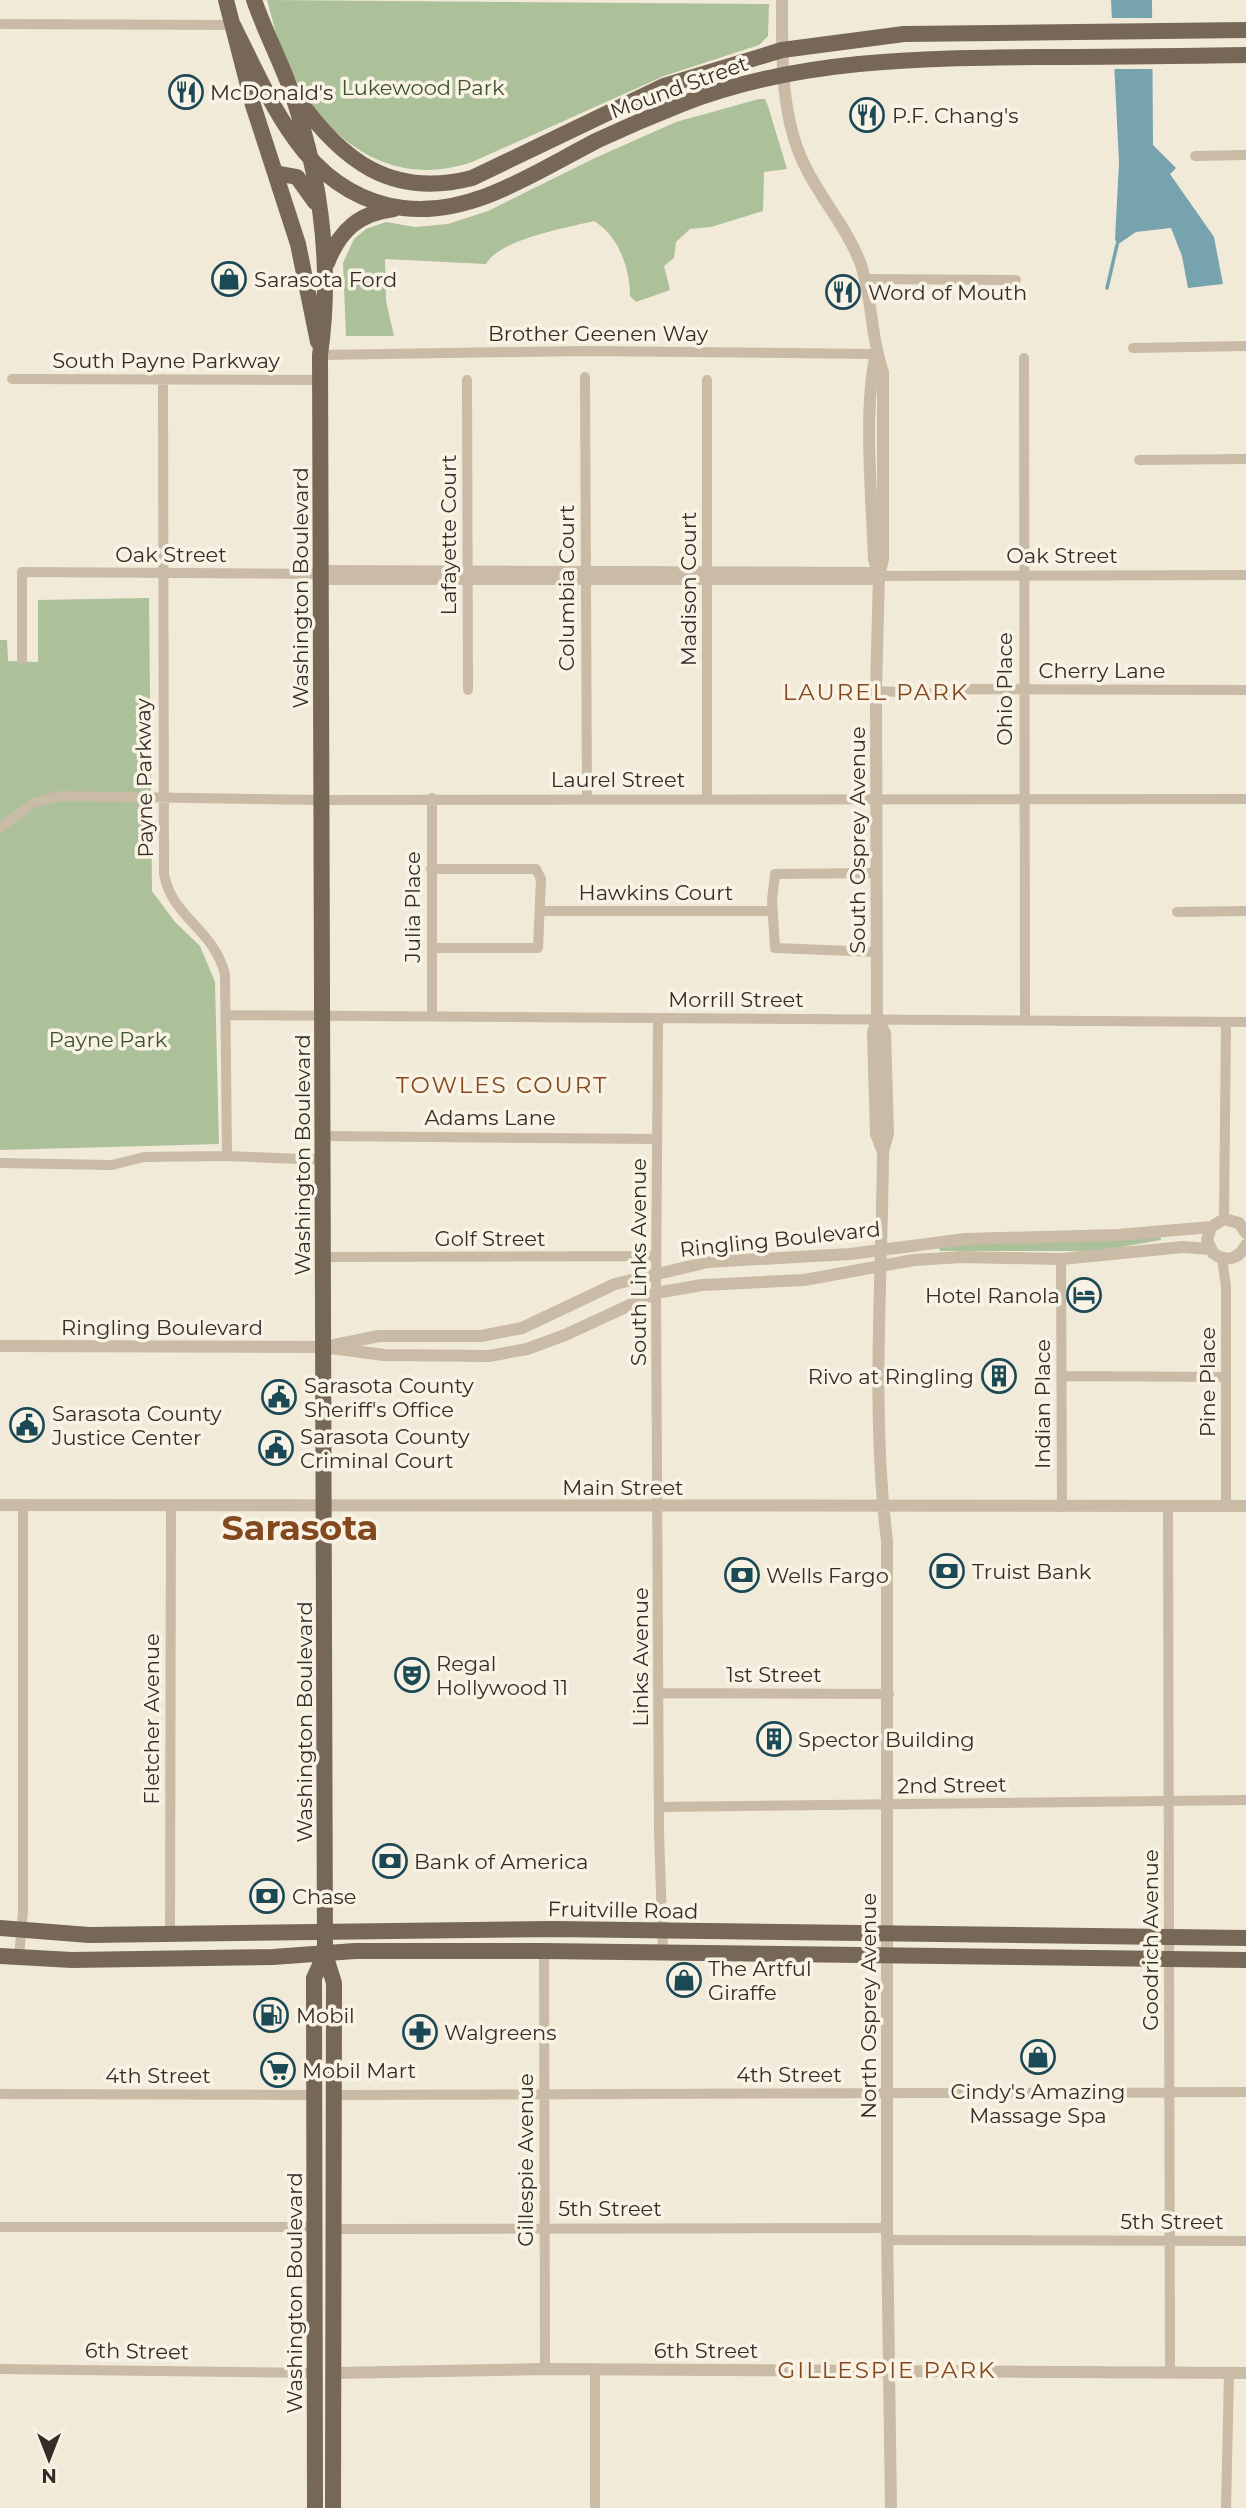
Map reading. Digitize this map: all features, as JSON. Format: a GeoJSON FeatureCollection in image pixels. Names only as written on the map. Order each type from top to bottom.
{"type":"FeatureCollection","features":[{"type":"Feature","properties":{"kind":"main road"},"geometry":{"type":"LineString","coordinates":[[226,0],[233,25]]}},
{"type":"Feature","properties":{"kind":"main road"},"geometry":{"type":"LineString","coordinates":[[254,0],[289,85]]}},
{"type":"Feature","properties":{"kind":"main road","name":"Mound Street"},"geometry":{"type":"LineString","coordinates":[[233,25],[284,125],[313,164],[360,195],[402,208],[449,206],[473,201],[654,116],[698,99],[783,74],[929,58],[1246,55]]}},
{"type":"Feature","properties":{"kind":"main road","name":"Washington Boulevard"},"geometry":{"type":"LineString","coordinates":[[233,25],[253,105],[298,244],[320,355]]}},
{"type":"Feature","properties":{"kind":"main road","name":"Mound Street"},"geometry":{"type":"LineString","coordinates":[[289,85],[324,132],[360,164],[396,180],[438,185],[472,178],[664,86],[782,50],[869,37],[966,32],[1246,30]]}},
{"type":"Feature","properties":{"kind":"main road"},"geometry":{"type":"LineString","coordinates":[[929,58],[966,32]]}},
{"type":"Feature","properties":{"kind":"main road"},"geometry":{"type":"LineString","coordinates":[[982,57],[990,44],[1013,32]]}},
{"type":"Feature","properties":{"kind":"main road","name":"Washington Boulevard"},"geometry":{"type":"LineString","coordinates":[[289,85],[313,164],[326,265],[326,311],[320,355],[323,1347],[325,1954],[334,1983],[333,2508]]}},
{"type":"Feature","properties":{"kind":"main road"},"geometry":{"type":"LineString","coordinates":[[275,173],[297,177],[320,210]]}},
{"type":"Feature","properties":{"kind":"main road"},"geometry":{"type":"LineString","coordinates":[[326,265],[337,239],[363,216],[402,208]]}},
{"type":"Feature","properties":{"kind":"main road","name":"Fruitville Road"},"geometry":{"type":"LineString","coordinates":[[0,1928],[89,1935],[568,1929],[1246,1938]]}},
{"type":"Feature","properties":{"kind":"main road","name":"Fruitville Road"},"geometry":{"type":"LineString","coordinates":[[0,1956],[72,1960],[355,1951],[544,1951],[1246,1960]]}},
{"type":"Feature","properties":{"kind":"main road","name":"Washington Boulevard"},"geometry":{"type":"LineString","coordinates":[[315,2508],[314,1978],[325,1954]]}},
{"type":"Feature","properties":{"kind":"main road"},"geometry":{"type":"LineString","coordinates":[[315,2227],[325,2241],[326,2328],[334,2344]]}},
{"type":"Feature","properties":{"kind":"street","name":"South Osprey Avenue"},"geometry":{"type":"LineString","coordinates":[[782,0],[783,74],[802,161],[849,238],[865,279],[876,354],[883,372],[883,559],[878,576],[876,691],[877,1019],[873,1033],[876,1133],[883,1152],[882,1267],[878,1324],[878,1463],[883,1505]]}},
{"type":"Feature","properties":{"kind":"street"},"geometry":{"type":"LineString","coordinates":[[0,24],[233,25]]}},
{"type":"Feature","properties":{"kind":"street"},"geometry":{"type":"LineString","coordinates":[[1195,156],[1246,155]]}},
{"type":"Feature","properties":{"kind":"street"},"geometry":{"type":"LineString","coordinates":[[865,279],[1016,279]]}},
{"type":"Feature","properties":{"kind":"street"},"geometry":{"type":"LineString","coordinates":[[1133,348],[1246,346]]}},
{"type":"Feature","properties":{"kind":"street","name":"Brother Geenen Way"},"geometry":{"type":"LineString","coordinates":[[320,355],[582,351],[876,354]]}},
{"type":"Feature","properties":{"kind":"street","name":"Ohio Place"},"geometry":{"type":"LineString","coordinates":[[1024,358],[1025,1020]]}},
{"type":"Feature","properties":{"kind":"street","name":"Columbia Court"},"geometry":{"type":"LineString","coordinates":[[585,376],[587,799]]}},
{"type":"Feature","properties":{"kind":"street","name":"South Payne Parkway"},"geometry":{"type":"LineString","coordinates":[[12,379],[320,380]]}},
{"type":"Feature","properties":{"kind":"street","name":"Payne Parkway"},"geometry":{"type":"LineString","coordinates":[[163,379],[161,573],[163,797],[167,890],[174,904],[202,929],[220,955],[225,974],[227,1156]]}},
{"type":"Feature","properties":{"kind":"street","name":"Lafayette Court"},"geometry":{"type":"LineString","coordinates":[[467,380],[468,690]]}},
{"type":"Feature","properties":{"kind":"street","name":"Madison Court"},"geometry":{"type":"LineString","coordinates":[[707,380],[707,799]]}},
{"type":"Feature","properties":{"kind":"street"},"geometry":{"type":"LineString","coordinates":[[1139,460],[1246,459]]}},
{"type":"Feature","properties":{"kind":"street","name":"Oak Street"},"geometry":{"type":"LineString","coordinates":[[22,660],[22,572],[321,575],[1246,575]]}},
{"type":"Feature","properties":{"kind":"street","name":"Cherry Lane"},"geometry":{"type":"LineString","coordinates":[[876,691],[940,694],[962,689],[1246,690]]}},
{"type":"Feature","properties":{"kind":"street","name":"Julia Place"},"geometry":{"type":"LineString","coordinates":[[432,798],[432,1016]]}},
{"type":"Feature","properties":{"kind":"street","name":"Laurel Street"},"geometry":{"type":"LineString","coordinates":[[0,828],[18,811],[47,799],[1246,799]]}},
{"type":"Feature","properties":{"kind":"street"},"geometry":{"type":"LineString","coordinates":[[431,869],[536,869],[541,879],[540,943],[536,949],[432,948]]}},
{"type":"Feature","properties":{"kind":"street"},"geometry":{"type":"LineString","coordinates":[[876,873],[775,874],[772,911],[775,948],[779,950],[877,952]]}},
{"type":"Feature","properties":{"kind":"street","name":"Hawkins Court"},"geometry":{"type":"LineString","coordinates":[[541,911],[772,911]]}},
{"type":"Feature","properties":{"kind":"street"},"geometry":{"type":"LineString","coordinates":[[1177,912],[1246,911]]}},
{"type":"Feature","properties":{"kind":"street","name":"Morrill Street"},"geometry":{"type":"LineString","coordinates":[[227,1015],[1246,1022]]}},
{"type":"Feature","properties":{"kind":"street","name":"South Links Avenue"},"geometry":{"type":"LineString","coordinates":[[658,1018],[656,1293],[659,1506]]}},
{"type":"Feature","properties":{"kind":"street"},"geometry":{"type":"LineString","coordinates":[[1224,1219],[1227,1022]]}},
{"type":"Feature","properties":{"kind":"street","name":"Adams Lane"},"geometry":{"type":"LineString","coordinates":[[323,1136],[657,1139]]}},
{"type":"Feature","properties":{"kind":"street"},"geometry":{"type":"LineString","coordinates":[[0,1163],[113,1165],[144,1157],[227,1156],[323,1160]]}},
{"type":"Feature","properties":{"kind":"street"},"geometry":{"type":"LineString","coordinates":[[1246,1232],[1239,1223],[1224,1219],[1211,1227],[1207,1240],[1209,1249],[1222,1258],[1237,1256],[1246,1246]]}},
{"type":"Feature","properties":{"kind":"street","name":"Ringling Boulevard"},"geometry":{"type":"LineString","coordinates":[[323,1347],[379,1336],[481,1336],[523,1328],[615,1283],[708,1262],[882,1250],[965,1239],[1118,1235],[1211,1227]]}},
{"type":"Feature","properties":{"kind":"street","name":"Ringling Boulevard"},"geometry":{"type":"LineString","coordinates":[[0,1346],[323,1347],[384,1355],[489,1356],[527,1349],[565,1335],[656,1293],[702,1285],[804,1280],[914,1260],[962,1257],[1061,1259],[1183,1247],[1209,1249]]}},
{"type":"Feature","properties":{"kind":"street","name":"Golf Street"},"geometry":{"type":"LineString","coordinates":[[323,1257],[656,1256]]}},
{"type":"Feature","properties":{"kind":"street","name":"Pine Place"},"geometry":{"type":"LineString","coordinates":[[1222,1258],[1227,1287],[1226,1506]]}},
{"type":"Feature","properties":{"kind":"street","name":"Indian Place"},"geometry":{"type":"LineString","coordinates":[[1061,1259],[1062,1507]]}},
{"type":"Feature","properties":{"kind":"street"},"geometry":{"type":"LineString","coordinates":[[1062,1376],[1226,1377]]}},
{"type":"Feature","properties":{"kind":"street","name":"Fletcher Avenue"},"geometry":{"type":"LineString","coordinates":[[170,1933],[172,1504]]}},
{"type":"Feature","properties":{"kind":"street","name":"Main Street"},"geometry":{"type":"LineString","coordinates":[[0,1505],[1246,1506]]}},
{"type":"Feature","properties":{"kind":"street"},"geometry":{"type":"LineString","coordinates":[[19,1957],[23,1505]]}},
{"type":"Feature","properties":{"kind":"street","name":"North Osprey Avenue"},"geometry":{"type":"LineString","coordinates":[[883,1505],[887,1541],[889,1694],[886,2093],[891,2508]]}},
{"type":"Feature","properties":{"kind":"street","name":"Links Avenue"},"geometry":{"type":"LineString","coordinates":[[659,1506],[659,1807],[663,1954]]}},
{"type":"Feature","properties":{"kind":"street","name":"Goodrich Avenue"},"geometry":{"type":"LineString","coordinates":[[1168,1507],[1170,2372]]}},
{"type":"Feature","properties":{"kind":"street","name":"1st Street"},"geometry":{"type":"LineString","coordinates":[[660,1693],[889,1694]]}},
{"type":"Feature","properties":{"kind":"street","name":"2nd Street"},"geometry":{"type":"LineString","coordinates":[[659,1807],[1246,1800]]}},
{"type":"Feature","properties":{"kind":"street","name":"Gillespie Avenue"},"geometry":{"type":"LineString","coordinates":[[544,1951],[545,2369]]}},
{"type":"Feature","properties":{"kind":"street","name":"4th Street"},"geometry":{"type":"LineString","coordinates":[[333,2095],[1246,2092]]}},
{"type":"Feature","properties":{"kind":"street","name":"4th Street"},"geometry":{"type":"LineString","coordinates":[[0,2094],[315,2095]]}},
{"type":"Feature","properties":{"kind":"street"},"geometry":{"type":"LineString","coordinates":[[0,2227],[315,2227]]}},
{"type":"Feature","properties":{"kind":"street","name":"5th Street"},"geometry":{"type":"LineString","coordinates":[[334,2229],[544,2227],[1246,2241]]}},
{"type":"Feature","properties":{"kind":"street","name":"6th Street"},"geometry":{"type":"LineString","coordinates":[[0,2369],[315,2373]]}},
{"type":"Feature","properties":{"kind":"street","name":"6th Street"},"geometry":{"type":"LineString","coordinates":[[334,2374],[545,2369],[1246,2373]]}},
{"type":"Feature","properties":{"kind":"street"},"geometry":{"type":"LineString","coordinates":[[595,2369],[595,2508]]}},
{"type":"Feature","properties":{"kind":"street"},"geometry":{"type":"LineString","coordinates":[[1226,2508],[1229,2373]]}},
{"type":"Feature","properties":{"kind":"green space","name":"Lukewood Park"},"geometry":{"type":"Polygon","coordinates":[[[267,0],[769,4],[768,36],[759,45],[664,76],[472,162],[441,169],[412,169],[385,163],[360,150],[338,134],[318,112],[301,88],[283,54],[267,0]]]}},
{"type":"Feature","properties":{"kind":"green space"},"geometry":{"type":"Polygon","coordinates":[[[765,99],[768,106],[787,169],[764,172],[763,211],[711,227],[690,229],[676,242],[674,258],[664,266],[670,290],[636,302],[630,296],[628,275],[616,244],[603,227],[594,221],[519,241],[494,255],[486,264],[385,259],[386,301],[394,336],[346,336],[343,263],[354,239],[366,229],[386,222],[415,227],[448,224],[488,211],[595,158],[676,122],[765,99]]]}},
{"type":"Feature","properties":{"kind":"green space","name":"Payne Park"},"geometry":{"type":"Polygon","coordinates":[[[149,598],[152,891],[175,922],[200,946],[215,982],[219,1144],[0,1150],[0,640],[7,640],[8,661],[38,662],[38,600],[149,598]]]}},
{"type":"Feature","properties":{"kind":"green space"},"geometry":{"type":"Polygon","coordinates":[[[1160,1234],[1161,1240],[1099,1251],[940,1251],[939,1248],[997,1240],[1160,1234]]]}},
{"type":"Feature","properties":{"kind":"water"},"geometry":{"type":"Polygon","coordinates":[[[1111,0],[1152,0],[1153,145],[1176,168],[1170,174],[1214,237],[1223,284],[1188,288],[1182,256],[1171,228],[1136,232],[1117,245],[1115,239],[1119,163],[1111,0]]]}},
{"type":"Feature","properties":{"kind":"pier"},"geometry":{"type":"Polygon","coordinates":[[[1110,18],[1156,18],[1156,69],[1112,69],[1110,18]]]}},
{"type":"Feature","properties":{"kind":"waterway"},"geometry":{"type":"LineString","coordinates":[[1107,288],[1117,245]]}},
{"type":"Feature","properties":{"kind":"place","name":"McDonald's"},"geometry":{"type":"Point","coordinates":[186,92]}},
{"type":"Feature","properties":{"kind":"place","name":"P.F. Chang's"},"geometry":{"type":"Point","coordinates":[867,115]}},
{"type":"Feature","properties":{"kind":"place","name":"Sarasota Ford"},"geometry":{"type":"Point","coordinates":[229,279]}},
{"type":"Feature","properties":{"kind":"place","name":"Word of Mouth"},"geometry":{"type":"Point","coordinates":[843,292]}},
{"type":"Feature","properties":{"kind":"place","name":"Hotel Ranola"},"geometry":{"type":"Point","coordinates":[1084,1295]}},
{"type":"Feature","properties":{"kind":"place","name":"Rivo at Ringling"},"geometry":{"type":"Point","coordinates":[999,1376]}},
{"type":"Feature","properties":{"kind":"place","name":"Sarasota County Sheriff's Office"},"geometry":{"type":"Point","coordinates":[279,1397]}},
{"type":"Feature","properties":{"kind":"place","name":"Sarasota County Justice Center"},"geometry":{"type":"Point","coordinates":[27,1425]}},
{"type":"Feature","properties":{"kind":"place","name":"Sarasota County Criminal Court"},"geometry":{"type":"Point","coordinates":[276,1448]}},
{"type":"Feature","properties":{"kind":"place","name":"Truist Bank"},"geometry":{"type":"Point","coordinates":[947,1571]}},
{"type":"Feature","properties":{"kind":"place","name":"Wells Fargo"},"geometry":{"type":"Point","coordinates":[742,1575]}},
{"type":"Feature","properties":{"kind":"place","name":"Regal Hollywood 11"},"geometry":{"type":"Point","coordinates":[412,1675]}},
{"type":"Feature","properties":{"kind":"place","name":"Spector Building"},"geometry":{"type":"Point","coordinates":[774,1739]}},
{"type":"Feature","properties":{"kind":"place","name":"Bank of America"},"geometry":{"type":"Point","coordinates":[390,1861]}},
{"type":"Feature","properties":{"kind":"place","name":"Chase"},"geometry":{"type":"Point","coordinates":[267,1896]}},
{"type":"Feature","properties":{"kind":"place","name":"The Artful Giraffe"},"geometry":{"type":"Point","coordinates":[684,1980]}},
{"type":"Feature","properties":{"kind":"place","name":"Mobil"},"geometry":{"type":"Point","coordinates":[271,2015]}},
{"type":"Feature","properties":{"kind":"place","name":"Walgreens"},"geometry":{"type":"Point","coordinates":[420,2032]}},
{"type":"Feature","properties":{"kind":"place","name":"Cindy's Amazing Massage Spa"},"geometry":{"type":"Point","coordinates":[1038,2057]}},
{"type":"Feature","properties":{"kind":"place","name":"Mobil Mart"},"geometry":{"type":"Point","coordinates":[278,2070]}},
{"type":"Feature","properties":{"kind":"district","name":"LAUREL PARK"},"geometry":{"type":"Point","coordinates":[876,692]}},
{"type":"Feature","properties":{"kind":"district","name":"TOWLES COURT"},"geometry":{"type":"Point","coordinates":[502,1085]}},
{"type":"Feature","properties":{"kind":"district","name":"Sarasota"},"geometry":{"type":"Point","coordinates":[300,1527]}},
{"type":"Feature","properties":{"kind":"district","name":"GILLESPIE PARK"},"geometry":{"type":"Point","coordinates":[887,2370]}}]}
